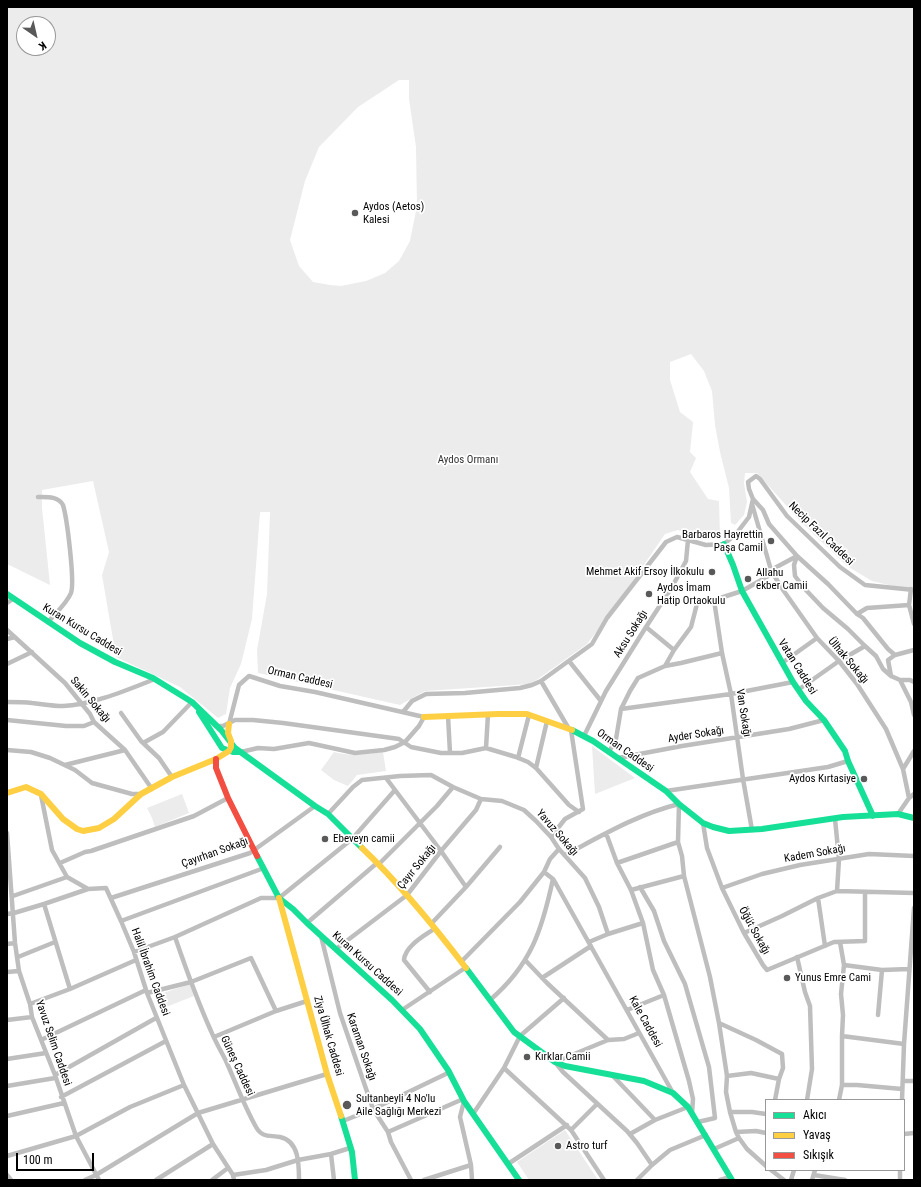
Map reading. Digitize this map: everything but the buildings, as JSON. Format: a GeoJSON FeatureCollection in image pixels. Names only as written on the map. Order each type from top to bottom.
{"type":"FeatureCollection","features":[{"type":"Feature","properties":{"kind":"street","name":"Necip Fazıl Caddesi"},"geometry":{"type":"LineString","coordinates":[[752,502],[748,482],[756,476],[766,486],[787,516],[840,567],[865,584],[912,589]]}},
{"type":"Feature","properties":{"kind":"street"},"geometry":{"type":"LineString","coordinates":[[38,497],[57,498],[62,502],[68,536],[72,584],[69,597],[48,622]]}},
{"type":"Feature","properties":{"kind":"street"},"geometry":{"type":"LineString","coordinates":[[403,712],[412,701],[426,694],[465,693],[520,688],[541,681],[592,644],[607,618],[666,542],[677,537],[706,545],[724,544],[736,534],[749,516],[752,502],[763,510],[769,524],[797,556],[863,618],[894,655]]}},
{"type":"Feature","properties":{"kind":"street","name":"Ülhak Sokağı"},"geometry":{"type":"LineString","coordinates":[[752,502],[771,570],[817,638],[839,661],[857,684],[886,729],[903,769],[909,798]]}},
{"type":"Feature","properties":{"kind":"street","name":"Aksu Sokağı"},"geometry":{"type":"LineString","coordinates":[[584,736],[601,701],[686,561],[688,540]]}},
{"type":"Feature","properties":{"kind":"street","name":"Vatan Caddesi"},"geometry":{"type":"LineString","coordinates":[[724,544],[742,592],[798,690],[806,702],[824,720],[845,750],[848,761],[873,816]]}},
{"type":"Feature","properties":{"kind":"street"},"geometry":{"type":"LineString","coordinates":[[664,666],[691,627],[698,600],[714,600],[742,592],[770,575],[771,570],[797,556]]}},
{"type":"Feature","properties":{"kind":"street"},"geometry":{"type":"LineString","coordinates":[[797,556],[794,565],[795,576],[804,588],[823,608],[848,628],[876,656],[883,669],[891,676],[900,680],[913,680]]}},
{"type":"Feature","properties":{"kind":"street"},"geometry":{"type":"LineString","coordinates":[[912,589],[909,605],[914,624]]}},
{"type":"Feature","properties":{"kind":"street","name":"Kuran Kursu Caddesi"},"geometry":{"type":"LineString","coordinates":[[7,594],[80,644],[115,662],[155,679],[192,702],[231,741],[236,748],[328,814],[378,863],[407,895],[433,926],[514,1032],[555,1062],[565,1066],[644,1081],[673,1093]]}},
{"type":"Feature","properties":{"kind":"street"},"geometry":{"type":"LineString","coordinates":[[7,603],[13,599]]}},
{"type":"Feature","properties":{"kind":"street","name":"Van Sokağı"},"geometry":{"type":"LineString","coordinates":[[714,600],[722,654],[731,694],[752,830]]}},
{"type":"Feature","properties":{"kind":"street"},"geometry":{"type":"LineString","coordinates":[[857,614],[868,608],[909,605]]}},
{"type":"Feature","properties":{"kind":"street"},"geometry":{"type":"LineString","coordinates":[[646,627],[674,650]]}},
{"type":"Feature","properties":{"kind":"street","name":"Sakin Sokağı"},"geometry":{"type":"LineString","coordinates":[[7,630],[65,683],[94,722],[125,750],[152,789]]}},
{"type":"Feature","properties":{"kind":"street"},"geometry":{"type":"LineString","coordinates":[[7,639],[15,637]]}},
{"type":"Feature","properties":{"kind":"street"},"geometry":{"type":"LineString","coordinates":[[782,664],[817,638]]}},
{"type":"Feature","properties":{"kind":"street"},"geometry":{"type":"LineString","coordinates":[[798,690],[839,661],[865,646]]}},
{"type":"Feature","properties":{"kind":"street"},"geometry":{"type":"LineString","coordinates":[[891,676],[888,660],[894,655],[914,650]]}},
{"type":"Feature","properties":{"kind":"street"},"geometry":{"type":"LineString","coordinates":[[7,664],[32,652]]}},
{"type":"Feature","properties":{"kind":"street"},"geometry":{"type":"LineString","coordinates":[[609,752],[616,739],[621,709],[638,678],[664,666],[722,654]]}},
{"type":"Feature","properties":{"kind":"street"},"geometry":{"type":"LineString","coordinates":[[569,661],[601,701]]}},
{"type":"Feature","properties":{"kind":"street","name":"Orman Caddesi"},"geometry":{"type":"LineString","coordinates":[[229,724],[239,685],[249,676],[280,686],[315,692],[424,716],[527,714],[570,729],[593,740],[666,791],[678,804],[703,823],[713,827],[729,831],[752,830],[835,818],[898,814],[914,818]]}},
{"type":"Feature","properties":{"kind":"street"},"geometry":{"type":"LineString","coordinates":[[7,702],[30,702],[63,706],[81,704],[117,694],[155,679]]}},
{"type":"Feature","properties":{"kind":"street"},"geometry":{"type":"LineString","coordinates":[[900,680],[911,702],[914,715]]}},
{"type":"Feature","properties":{"kind":"street"},"geometry":{"type":"LineString","coordinates":[[541,681],[570,729],[581,811]]}},
{"type":"Feature","properties":{"kind":"street"},"geometry":{"type":"LineString","coordinates":[[621,709],[731,694],[793,682]]}},
{"type":"Feature","properties":{"kind":"street"},"geometry":{"type":"LineString","coordinates":[[143,743],[162,732],[192,702]]}},
{"type":"Feature","properties":{"kind":"street","name":"Kuran Kursu Caddesi"},"geometry":{"type":"LineString","coordinates":[[192,702],[222,748]]}},
{"type":"Feature","properties":{"kind":"street"},"geometry":{"type":"LineString","coordinates":[[121,713],[143,743],[159,758],[172,777]]}},
{"type":"Feature","properties":{"kind":"street"},"geometry":{"type":"LineString","coordinates":[[486,748],[488,714]]}},
{"type":"Feature","properties":{"kind":"street"},"geometry":{"type":"LineString","coordinates":[[518,758],[529,715]]}},
{"type":"Feature","properties":{"kind":"street"},"geometry":{"type":"LineString","coordinates":[[222,748],[229,751],[241,752],[258,748],[274,749],[309,743],[363,753],[395,747],[406,742],[419,726],[424,716]]}},
{"type":"Feature","properties":{"kind":"street"},"geometry":{"type":"LineString","coordinates":[[448,716],[450,753]]}},
{"type":"Feature","properties":{"kind":"street"},"geometry":{"type":"LineString","coordinates":[[7,720],[66,726],[84,726],[94,722]]}},
{"type":"Feature","properties":{"kind":"street"},"geometry":{"type":"LineString","coordinates":[[216,726],[223,726],[235,720],[284,723],[399,739],[411,746],[441,753],[462,753],[486,748],[528,762],[536,768],[569,805],[581,811]]}},
{"type":"Feature","properties":{"kind":"street","name":"Ayder Sokağı"},"geometry":{"type":"LineString","coordinates":[[618,758],[789,729],[824,720]]}},
{"type":"Feature","properties":{"kind":"street"},"geometry":{"type":"LineString","coordinates":[[536,768],[547,721]]}},
{"type":"Feature","properties":{"kind":"street"},"geometry":{"type":"LineString","coordinates":[[216,759],[222,748],[222,739],[229,724]]}},
{"type":"Feature","properties":{"kind":"street"},"geometry":{"type":"LineString","coordinates":[[7,793],[26,787],[41,794],[63,819],[77,829],[83,830],[99,828],[114,819],[141,794],[172,777],[216,759],[229,751],[231,741],[228,733],[229,724]]}},
{"type":"Feature","properties":{"kind":"street"},"geometry":{"type":"LineString","coordinates":[[7,750],[32,752],[75,770],[92,783],[132,794],[141,794]]}},
{"type":"Feature","properties":{"kind":"street"},"geometry":{"type":"LineString","coordinates":[[64,765],[125,750]]}},
{"type":"Feature","properties":{"kind":"street"},"geometry":{"type":"LineString","coordinates":[[903,769],[914,751]]}},
{"type":"Feature","properties":{"kind":"street","name":"Kuran Kursu Caddesi"},"geometry":{"type":"LineString","coordinates":[[216,759],[216,768],[228,798],[279,898],[293,909],[402,1010],[420,1029],[450,1072],[463,1100],[519,1180]]}},
{"type":"Feature","properties":{"kind":"street"},"geometry":{"type":"LineString","coordinates":[[666,791],[828,767],[848,761]]}},
{"type":"Feature","properties":{"kind":"street","name":"Yavuz Sokağı"},"geometry":{"type":"LineString","coordinates":[[328,814],[362,780],[400,776],[431,775],[453,787],[481,799],[502,801],[524,810],[551,837],[559,850],[585,878],[599,908],[608,934]]}},
{"type":"Feature","properties":{"kind":"street"},"geometry":{"type":"LineString","coordinates":[[386,778],[466,887]]}},
{"type":"Feature","properties":{"kind":"street"},"geometry":{"type":"LineString","coordinates":[[307,923],[378,863],[420,823],[453,787]]}},
{"type":"Feature","properties":{"kind":"street"},"geometry":{"type":"LineString","coordinates":[[134,952],[175,937],[261,898],[279,898],[352,839],[395,790]]}},
{"type":"Feature","properties":{"kind":"street"},"geometry":{"type":"LineString","coordinates":[[41,794],[52,850],[67,877],[88,889]]}},
{"type":"Feature","properties":{"kind":"street"},"geometry":{"type":"LineString","coordinates":[[898,814],[909,798],[914,794]]}},
{"type":"Feature","properties":{"kind":"street"},"geometry":{"type":"LineString","coordinates":[[60,863],[85,852],[194,816],[228,798]]}},
{"type":"Feature","properties":{"kind":"street","name":"Çayır Sokağı"},"geometry":{"type":"LineString","coordinates":[[336,949],[407,895],[441,851],[476,810],[481,799]]}},
{"type":"Feature","properties":{"kind":"street"},"geometry":{"type":"LineString","coordinates":[[564,855],[619,826],[663,808],[678,804],[678,842],[682,856],[684,876],[710,977],[719,1023],[727,1076],[726,1092],[730,1112],[739,1138],[747,1149],[765,1165]]}},
{"type":"Feature","properties":{"kind":"street","name":"Çayırhan Sokağı"},"geometry":{"type":"LineString","coordinates":[[111,898],[250,853],[315,806]]}},
{"type":"Feature","properties":{"kind":"street"},"geometry":{"type":"LineString","coordinates":[[551,837],[565,819],[581,811]]}},
{"type":"Feature","properties":{"kind":"street"},"geometry":{"type":"LineString","coordinates":[[835,818],[839,859],[837,891]]}},
{"type":"Feature","properties":{"kind":"street","name":"Öğüt Sokağı"},"geometry":{"type":"LineString","coordinates":[[703,823],[707,848],[722,888],[744,933],[767,970],[834,942],[865,941],[865,892]]}},
{"type":"Feature","properties":{"kind":"street","name":"Yavuz Selim Caddesi"},"geometry":{"type":"LineString","coordinates":[[7,833],[13,896],[15,943],[20,971],[30,1004],[32,1018],[76,1136],[99,1180]]}},
{"type":"Feature","properties":{"kind":"street"},"geometry":{"type":"LineString","coordinates":[[606,833],[617,863],[631,890],[643,923],[653,970],[664,995],[689,1081],[693,1099],[692,1114]]}},
{"type":"Feature","properties":{"kind":"street"},"geometry":{"type":"LineString","coordinates":[[617,863],[678,842]]}},
{"type":"Feature","properties":{"kind":"street"},"geometry":{"type":"LineString","coordinates":[[430,992],[404,960],[404,954],[433,926],[500,847]]}},
{"type":"Feature","properties":{"kind":"street"},"geometry":{"type":"LineString","coordinates":[[461,962],[520,902],[544,872],[550,859],[559,850]]}},
{"type":"Feature","properties":{"kind":"street","name":"Kadem Sokağı"},"geometry":{"type":"LineString","coordinates":[[722,888],[762,874],[800,865],[869,854],[914,856]]}},
{"type":"Feature","properties":{"kind":"street"},"geometry":{"type":"LineString","coordinates":[[121,921],[264,868]]}},
{"type":"Feature","properties":{"kind":"street","name":"Kale Caddesi"},"geometry":{"type":"LineString","coordinates":[[544,872],[553,880],[673,1093],[688,1107],[731,1178]]}},
{"type":"Feature","properties":{"kind":"street"},"geometry":{"type":"LineString","coordinates":[[631,890],[684,876]]}},
{"type":"Feature","properties":{"kind":"street"},"geometry":{"type":"LineString","coordinates":[[13,896],[67,877]]}},
{"type":"Feature","properties":{"kind":"street"},"geometry":{"type":"LineString","coordinates":[[490,1000],[502,989],[525,960],[533,946],[540,929],[553,880]]}},
{"type":"Feature","properties":{"kind":"street"},"geometry":{"type":"LineString","coordinates":[[7,914],[44,904],[88,889],[106,888],[111,898]]}},
{"type":"Feature","properties":{"kind":"street"},"geometry":{"type":"LineString","coordinates":[[640,888],[654,911],[664,941],[685,984],[709,1067],[715,1118],[698,1122]]}},
{"type":"Feature","properties":{"kind":"street"},"geometry":{"type":"LineString","coordinates":[[744,933],[818,898],[837,891],[914,893]]}},
{"type":"Feature","properties":{"kind":"street","name":"Halil İbrahim Caddesi"},"geometry":{"type":"LineString","coordinates":[[111,898],[134,952],[146,992],[184,1085],[213,1144],[233,1178]]}},
{"type":"Feature","properties":{"kind":"street","name":"Ziya Ülhak Caddesi"},"geometry":{"type":"LineString","coordinates":[[279,898],[327,1074],[352,1152],[355,1180]]}},
{"type":"Feature","properties":{"kind":"street"},"geometry":{"type":"LineString","coordinates":[[818,898],[825,946]]}},
{"type":"Feature","properties":{"kind":"street"},"geometry":{"type":"LineString","coordinates":[[44,904],[70,989]]}},
{"type":"Feature","properties":{"kind":"street"},"geometry":{"type":"LineString","coordinates":[[902,1099],[904,1044],[914,908]]}},
{"type":"Feature","properties":{"kind":"street"},"geometry":{"type":"LineString","coordinates":[[542,978],[590,944],[608,934],[643,923]]}},
{"type":"Feature","properties":{"kind":"street","name":"Karaman Sokağı"},"geometry":{"type":"LineString","coordinates":[[321,936],[340,1013],[373,1109],[388,1132],[391,1142],[411,1180]]}},
{"type":"Feature","properties":{"kind":"street","name":"Güneş Caddesi"},"geometry":{"type":"LineString","coordinates":[[175,937],[191,982],[214,1037],[226,1060],[247,1112],[258,1131],[265,1136],[280,1137],[290,1142],[295,1150],[298,1160],[299,1180]]}},
{"type":"Feature","properties":{"kind":"street"},"geometry":{"type":"LineString","coordinates":[[18,957],[55,942]]}},
{"type":"Feature","properties":{"kind":"street"},"geometry":{"type":"LineString","coordinates":[[839,1099],[842,1085],[843,1015],[841,994],[844,965],[840,942]]}},
{"type":"Feature","properties":{"kind":"street"},"geometry":{"type":"LineString","coordinates":[[7,944],[15,943]]}},
{"type":"Feature","properties":{"kind":"street"},"geometry":{"type":"LineString","coordinates":[[797,957],[805,992],[810,1006],[812,1069],[807,1099]]}},
{"type":"Feature","properties":{"kind":"street"},"geometry":{"type":"LineString","coordinates":[[41,1040],[146,992],[191,982],[251,958],[276,1011]]}},
{"type":"Feature","properties":{"kind":"street"},"geometry":{"type":"LineString","coordinates":[[30,1004],[70,989],[136,960]]}},
{"type":"Feature","properties":{"kind":"street"},"geometry":{"type":"LineString","coordinates":[[525,960],[608,1040]]}},
{"type":"Feature","properties":{"kind":"street"},"geometry":{"type":"LineString","coordinates":[[844,965],[882,970],[909,969]]}},
{"type":"Feature","properties":{"kind":"street"},"geometry":{"type":"LineString","coordinates":[[402,1010],[465,968]]}},
{"type":"Feature","properties":{"kind":"street"},"geometry":{"type":"LineString","coordinates":[[878,1014],[882,970]]}},
{"type":"Feature","properties":{"kind":"street"},"geometry":{"type":"LineString","coordinates":[[7,972],[20,971]]}},
{"type":"Feature","properties":{"kind":"street"},"geometry":{"type":"LineString","coordinates":[[627,1010],[664,995]]}},
{"type":"Feature","properties":{"kind":"street"},"geometry":{"type":"LineString","coordinates":[[473,1114],[504,1068],[520,1036],[564,998]]}},
{"type":"Feature","properties":{"kind":"street"},"geometry":{"type":"LineString","coordinates":[[214,1037],[276,1011],[307,1001]]}},
{"type":"Feature","properties":{"kind":"street"},"geometry":{"type":"LineString","coordinates":[[7,1020],[32,1018]]}},
{"type":"Feature","properties":{"kind":"street"},"geometry":{"type":"LineString","coordinates":[[7,1086],[55,1077],[156,1018]]}},
{"type":"Feature","properties":{"kind":"street"},"geometry":{"type":"LineString","coordinates":[[719,1023],[782,1054],[783,1068],[775,1099]]}},
{"type":"Feature","properties":{"kind":"street"},"geometry":{"type":"LineString","coordinates":[[639,1033],[624,1039],[608,1040],[555,1062],[562,1072],[630,1134],[652,1165]]}},
{"type":"Feature","properties":{"kind":"street"},"geometry":{"type":"LineString","coordinates":[[842,1036],[904,1044]]}},
{"type":"Feature","properties":{"kind":"street"},"geometry":{"type":"LineString","coordinates":[[61,1097],[166,1041]]}},
{"type":"Feature","properties":{"kind":"street"},"geometry":{"type":"LineString","coordinates":[[7,1059],[46,1053]]}},
{"type":"Feature","properties":{"kind":"street"},"geometry":{"type":"LineString","coordinates":[[504,1068],[567,1125],[604,1180]]}},
{"type":"Feature","properties":{"kind":"street"},"geometry":{"type":"LineString","coordinates":[[343,1121],[373,1109],[450,1072]]}},
{"type":"Feature","properties":{"kind":"street"},"geometry":{"type":"LineString","coordinates":[[727,1076],[751,1073],[779,1079]]}},
{"type":"Feature","properties":{"kind":"street"},"geometry":{"type":"LineString","coordinates":[[85,1180],[96,1175],[198,1113],[327,1074]]}},
{"type":"Feature","properties":{"kind":"street"},"geometry":{"type":"LineString","coordinates":[[612,1075],[655,1120]]}},
{"type":"Feature","properties":{"kind":"street"},"geometry":{"type":"LineString","coordinates":[[903,1081],[914,1080]]}},
{"type":"Feature","properties":{"kind":"street"},"geometry":{"type":"LineString","coordinates":[[7,1156],[76,1136],[130,1107],[184,1085]]}},
{"type":"Feature","properties":{"kind":"street"},"geometry":{"type":"LineString","coordinates":[[842,1085],[902,1089]]}},
{"type":"Feature","properties":{"kind":"street"},"geometry":{"type":"LineString","coordinates":[[388,1132],[463,1100]]}},
{"type":"Feature","properties":{"kind":"street"},"geometry":{"type":"LineString","coordinates":[[463,1100],[460,1117],[471,1165],[472,1180]]}},
{"type":"Feature","properties":{"kind":"street"},"geometry":{"type":"LineString","coordinates":[[7,1116],[64,1103]]}},
{"type":"Feature","properties":{"kind":"street"},"geometry":{"type":"LineString","coordinates":[[571,1130],[597,1104]]}},
{"type":"Feature","properties":{"kind":"street"},"geometry":{"type":"LineString","coordinates":[[630,1134],[655,1120],[688,1107]]}},
{"type":"Feature","properties":{"kind":"street"},"geometry":{"type":"LineString","coordinates":[[730,1112],[765,1114]]}},
{"type":"Feature","properties":{"kind":"street"},"geometry":{"type":"LineString","coordinates":[[508,1164],[567,1125]]}},
{"type":"Feature","properties":{"kind":"street"},"geometry":{"type":"LineString","coordinates":[[736,1132],[756,1131],[765,1133]]}},
{"type":"Feature","properties":{"kind":"street"},"geometry":{"type":"LineString","coordinates":[[638,1180],[652,1165],[670,1150],[706,1136]]}},
{"type":"Feature","properties":{"kind":"street"},"geometry":{"type":"LineString","coordinates":[[714,1149],[739,1138]]}},
{"type":"Feature","properties":{"kind":"street"},"geometry":{"type":"LineString","coordinates":[[156,1180],[213,1144]]}},
{"type":"Feature","properties":{"kind":"street"},"geometry":{"type":"LineString","coordinates":[[233,1178],[298,1160],[330,1154],[350,1148]]}},
{"type":"Feature","properties":{"kind":"street"},"geometry":{"type":"LineString","coordinates":[[330,1154],[334,1180]]}},
{"type":"Feature","properties":{"kind":"street"},"geometry":{"type":"LineString","coordinates":[[424,1180],[471,1165]]}},
{"type":"Feature","properties":{"kind":"street"},"geometry":{"type":"LineString","coordinates":[[212,1180],[228,1168]]}},
{"type":"Feature","properties":{"kind":"street"},"geometry":{"type":"LineString","coordinates":[[772,1171],[784,1180]]}},
{"type":"Feature","properties":{"kind":"street"},"geometry":{"type":"LineString","coordinates":[[7,1175],[11,1180]]}},
{"type":"Feature","properties":{"kind":"street"},"geometry":{"type":"LineString","coordinates":[[813,1175],[845,1180]]}},
{"type":"Feature","properties":{"kind":"street"},"geometry":{"type":"LineString","coordinates":[[720,1180],[731,1178]]}},
{"type":"Feature","properties":{"kind":"green space","name":"Aydos Ormanı"},"geometry":{"type":"Polygon","coordinates":[[[7,7],[914,7],[914,591],[872,581],[847,566],[801,522],[757,473],[745,473],[744,483],[747,502],[744,515],[735,525],[731,523],[729,488],[715,425],[712,391],[704,371],[691,354],[670,362],[670,380],[680,412],[693,422],[690,452],[696,458],[690,472],[708,499],[719,501],[720,537],[701,539],[678,530],[665,534],[611,613],[587,644],[531,684],[425,691],[400,705],[258,673],[257,650],[267,594],[270,512],[260,512],[252,619],[241,664],[230,688],[226,714],[218,718],[180,687],[116,657],[102,575],[109,552],[93,481],[42,490],[42,508],[50,585],[7,564],[7,7]],[[399,80],[358,107],[319,147],[305,181],[290,240],[299,266],[313,282],[341,286],[366,281],[385,273],[399,261],[410,241],[417,206],[416,147],[409,99],[409,80],[399,80]]]}},
{"type":"Feature","properties":{"kind":"green space"},"geometry":{"type":"Polygon","coordinates":[[[592,746],[635,778],[595,794],[592,746]]]}},
{"type":"Feature","properties":{"kind":"green space"},"geometry":{"type":"Polygon","coordinates":[[[334,752],[352,755],[383,752],[386,771],[357,775],[348,786],[334,780],[321,770],[334,752]]]}},
{"type":"Feature","properties":{"kind":"green space"},"geometry":{"type":"Polygon","coordinates":[[[182,794],[189,813],[155,827],[147,808],[182,794]]]}},
{"type":"Feature","properties":{"kind":"green space"},"geometry":{"type":"Polygon","coordinates":[[[190,984],[194,996],[161,1009],[157,995],[190,984]]]}},
{"type":"Feature","properties":{"kind":"green space","name":"Astro turf"},"geometry":{"type":"Polygon","coordinates":[[[565,1130],[598,1180],[529,1180],[517,1162],[565,1130]]]}},
{"type":"Feature","properties":{"kind":"traffic: fast"},"geometry":{"type":"LineString","coordinates":[[724,544],[742,591],[793,682],[806,701],[824,720],[845,751],[848,761],[873,816]]}},
{"type":"Feature","properties":{"kind":"traffic: fast"},"geometry":{"type":"LineString","coordinates":[[7,594],[80,643],[115,662],[153,678],[192,702],[221,730],[235,748],[328,814],[362,848]]}},
{"type":"Feature","properties":{"kind":"traffic: fast"},"geometry":{"type":"LineString","coordinates":[[199,712],[222,748],[233,752],[241,752]]}},
{"type":"Feature","properties":{"kind":"traffic: fast"},"geometry":{"type":"LineString","coordinates":[[572,730],[593,741],[666,791],[679,804],[703,823],[713,827],[729,831],[762,829],[843,817],[898,814],[914,818]]}},
{"type":"Feature","properties":{"kind":"traffic: fast"},"geometry":{"type":"LineString","coordinates":[[257,856],[279,898],[293,909],[392,1000],[420,1029],[448,1070],[464,1101],[519,1180]]}},
{"type":"Feature","properties":{"kind":"traffic: fast"},"geometry":{"type":"LineString","coordinates":[[466,968],[514,1032],[555,1062],[565,1066],[644,1081],[673,1093],[688,1107],[732,1180]]}},
{"type":"Feature","properties":{"kind":"traffic: fast"},"geometry":{"type":"LineString","coordinates":[[341,1116],[352,1152],[355,1180]]}},
{"type":"Feature","properties":{"kind":"traffic: slow"},"geometry":{"type":"LineString","coordinates":[[424,717],[527,714],[572,730]]}},
{"type":"Feature","properties":{"kind":"traffic: slow"},"geometry":{"type":"LineString","coordinates":[[7,793],[26,787],[41,794],[63,819],[77,829],[83,831],[99,828],[114,819],[141,794],[172,777],[216,759],[229,751],[231,747],[231,741],[228,733],[229,724]]}},
{"type":"Feature","properties":{"kind":"traffic: slow"},"geometry":{"type":"LineString","coordinates":[[362,848],[390,876],[442,937],[466,968]]}},
{"type":"Feature","properties":{"kind":"traffic: slow"},"geometry":{"type":"LineString","coordinates":[[279,898],[327,1074],[341,1116]]}},
{"type":"Feature","properties":{"kind":"traffic: jam"},"geometry":{"type":"LineString","coordinates":[[216,759],[216,768],[228,798],[257,856]]}},
{"type":"Feature","properties":{"kind":"place","name":"Aydos (Aetos) Kalesi"},"geometry":{"type":"Point","coordinates":[355,213]}},
{"type":"Feature","properties":{"kind":"place","name":"Barbaros Hayrettin Paşa Camiİ"},"geometry":{"type":"Point","coordinates":[771,541]}},
{"type":"Feature","properties":{"kind":"place","name":"Mehmet Akif Ersoy İlkokulu"},"geometry":{"type":"Point","coordinates":[712,572]}},
{"type":"Feature","properties":{"kind":"place","name":"Allahu ekber Camii"},"geometry":{"type":"Point","coordinates":[748,579]}},
{"type":"Feature","properties":{"kind":"place","name":"Aydos İmam Hatip Ortaokulu"},"geometry":{"type":"Point","coordinates":[649,594]}},
{"type":"Feature","properties":{"kind":"place","name":"Aydos Kırtasiye"},"geometry":{"type":"Point","coordinates":[864,779]}},
{"type":"Feature","properties":{"kind":"place","name":"Ebeveyn camii"},"geometry":{"type":"Point","coordinates":[325,839]}},
{"type":"Feature","properties":{"kind":"place","name":"Yunus Emre Cami"},"geometry":{"type":"Point","coordinates":[787,978]}},
{"type":"Feature","properties":{"kind":"place","name":"Kırklar Camii"},"geometry":{"type":"Point","coordinates":[527,1057]}},
{"type":"Feature","properties":{"kind":"place","name":"Sultanbeyli 4 No'lu Aile Sağlığı Merkezi"},"geometry":{"type":"Point","coordinates":[347,1105]}},
{"type":"Feature","properties":{"kind":"place","name":"Astro turf"},"geometry":{"type":"Point","coordinates":[558,1146]}}]}
